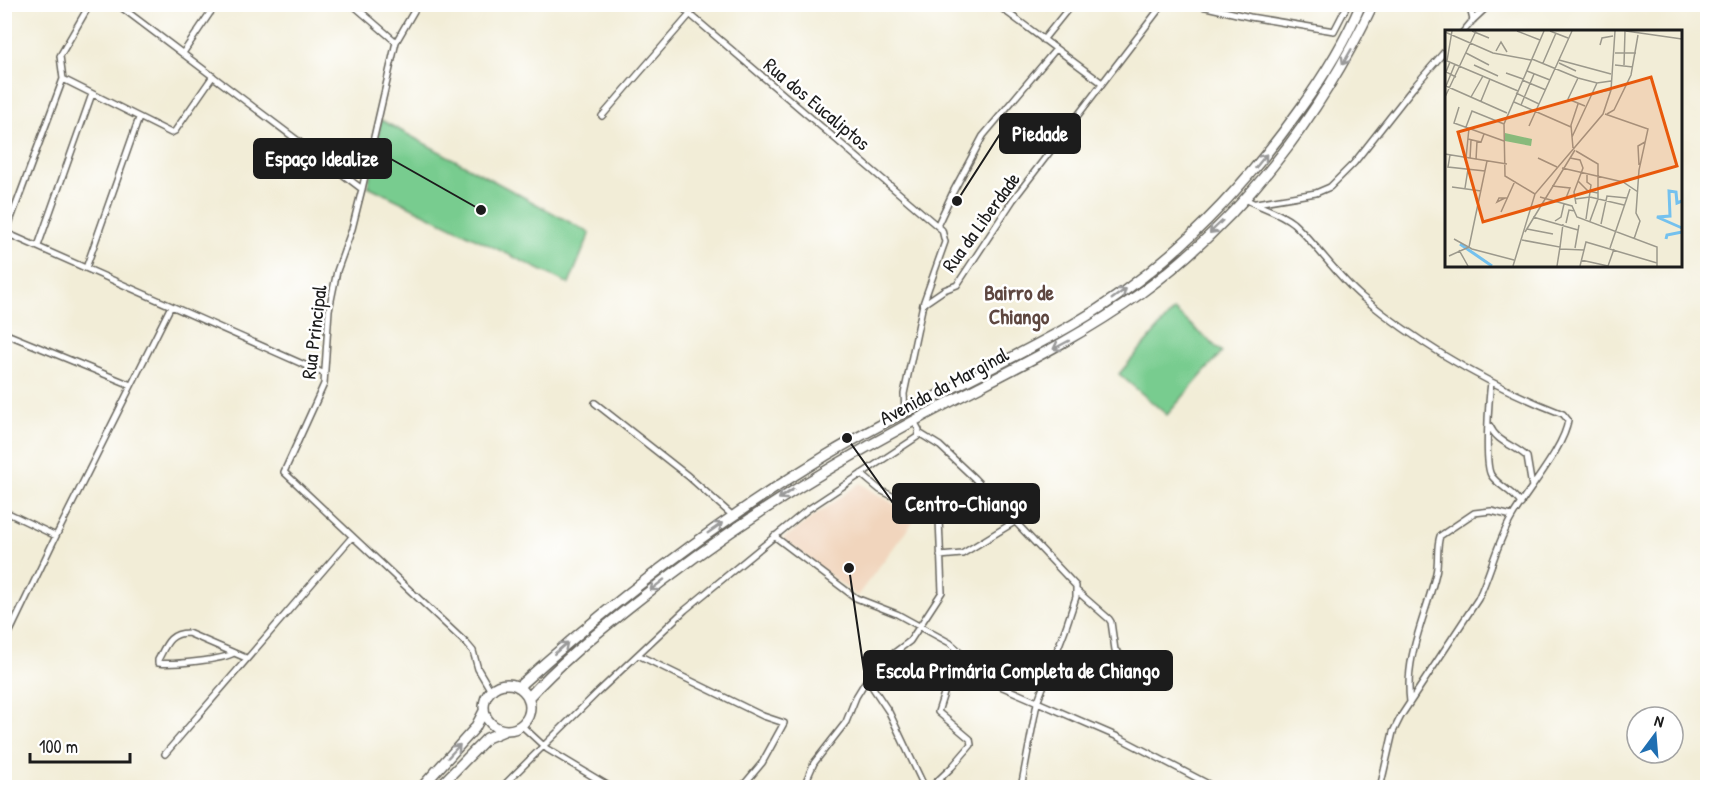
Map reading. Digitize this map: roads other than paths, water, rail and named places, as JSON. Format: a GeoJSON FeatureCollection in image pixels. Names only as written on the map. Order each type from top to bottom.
{"type":"FeatureCollection","features":[{"type":"Feature","properties":{"kind":"main road","name":"Avenida da Marginal"},"geometry":{"type":"LineString","coordinates":[[518,687],[618,601],[733,516],[829,454],[906,411],[1072,325],[1143,277],[1174,251],[1235,192],[1281,136],[1329,69],[1361,4]]}},
{"type":"Feature","properties":{"kind":"main road","name":"Avenida da Marginal"},"geometry":{"type":"LineString","coordinates":[[528,698],[575,651],[658,584],[721,538],[836,463],[1071,340],[1140,294],[1178,263],[1245,199],[1300,132],[1354,46],[1373,4]]}},
{"type":"Feature","properties":{"kind":"main road"},"geometry":{"type":"LineString","coordinates":[[421,788],[475,728],[484,711],[486,697],[491,691],[495,687],[507,684],[518,687],[528,698],[529,713],[521,725],[487,738],[438,788]]}},
{"type":"Feature","properties":{"kind":"main road"},"geometry":{"type":"LineString","coordinates":[[484,711],[492,724],[506,730]]}},
{"type":"Feature","properties":{"kind":"street"},"geometry":{"type":"LineString","coordinates":[[90,4],[60,56],[63,79],[5,232],[325,374]]}},
{"type":"Feature","properties":{"kind":"street"},"geometry":{"type":"LineString","coordinates":[[117,4],[362,189]]}},
{"type":"Feature","properties":{"kind":"street"},"geometry":{"type":"LineString","coordinates":[[197,4],[211,12]]}},
{"type":"Feature","properties":{"kind":"street"},"geometry":{"type":"LineString","coordinates":[[183,53],[216,4]]}},
{"type":"Feature","properties":{"kind":"street"},"geometry":{"type":"LineString","coordinates":[[352,4],[396,42]]}},
{"type":"Feature","properties":{"kind":"street","name":"Rua Principal"},"geometry":{"type":"LineString","coordinates":[[418,4],[396,42],[362,189],[332,291],[325,374],[321,393],[284,472],[467,644],[491,691]]}},
{"type":"Feature","properties":{"kind":"street","name":"Rua dos Eucaliptos"},"geometry":{"type":"LineString","coordinates":[[678,4],[827,133],[938,224]]}},
{"type":"Feature","properties":{"kind":"street"},"geometry":{"type":"LineString","coordinates":[[602,116],[699,4]]}},
{"type":"Feature","properties":{"kind":"street"},"geometry":{"type":"LineString","coordinates":[[996,4],[1102,83]]}},
{"type":"Feature","properties":{"kind":"street"},"geometry":{"type":"LineString","coordinates":[[1043,40],[1072,4]]}},
{"type":"Feature","properties":{"kind":"street","name":"Rua da Liberdade"},"geometry":{"type":"LineString","coordinates":[[923,304],[944,290],[957,285],[1013,200],[1163,4]]}},
{"type":"Feature","properties":{"kind":"street"},"geometry":{"type":"LineString","coordinates":[[1193,4],[1250,17],[1334,31],[1348,4]]}},
{"type":"Feature","properties":{"kind":"street"},"geometry":{"type":"LineString","coordinates":[[1468,4],[1473,20]]}},
{"type":"Feature","properties":{"kind":"street"},"geometry":{"type":"LineString","coordinates":[[1465,30],[1490,4]]}},
{"type":"Feature","properties":{"kind":"street"},"geometry":{"type":"LineString","coordinates":[[906,411],[904,394],[923,304],[945,242],[945,237],[938,224],[983,136],[1056,49]]}},
{"type":"Feature","properties":{"kind":"street"},"geometry":{"type":"LineString","coordinates":[[1254,204],[1316,193],[1329,187],[1354,163],[1445,51]]}},
{"type":"Feature","properties":{"kind":"street"},"geometry":{"type":"LineString","coordinates":[[63,79],[139,118],[169,132],[174,132],[213,76]]}},
{"type":"Feature","properties":{"kind":"street"},"geometry":{"type":"LineString","coordinates":[[38,246],[92,94]]}},
{"type":"Feature","properties":{"kind":"street"},"geometry":{"type":"LineString","coordinates":[[86,268],[139,118]]}},
{"type":"Feature","properties":{"kind":"street"},"geometry":{"type":"LineString","coordinates":[[1245,199],[1285,217],[1331,266],[1374,306],[1420,340],[1491,382],[1563,414],[1568,420],[1552,455],[1512,516],[1478,599],[1393,732],[1380,788]]}},
{"type":"Feature","properties":{"kind":"street"},"geometry":{"type":"LineString","coordinates":[[4,644],[171,306]]}},
{"type":"Feature","properties":{"kind":"street"},"geometry":{"type":"LineString","coordinates":[[4,333],[131,385]]}},
{"type":"Feature","properties":{"kind":"street"},"geometry":{"type":"LineString","coordinates":[[1491,382],[1488,422],[1490,474],[1521,504]]}},
{"type":"Feature","properties":{"kind":"street"},"geometry":{"type":"LineString","coordinates":[[595,403],[688,476],[733,516]]}},
{"type":"Feature","properties":{"kind":"street"},"geometry":{"type":"LineString","coordinates":[[914,421],[919,433],[940,446],[1074,582],[1077,591],[1112,622],[1115,650],[1128,661]]}},
{"type":"Feature","properties":{"kind":"street"},"geometry":{"type":"LineString","coordinates":[[1488,422],[1496,438],[1515,447],[1527,457],[1532,487]]}},
{"type":"Feature","properties":{"kind":"street"},"geometry":{"type":"LineString","coordinates":[[501,788],[685,610],[807,510],[919,433]]}},
{"type":"Feature","properties":{"kind":"street"},"geometry":{"type":"LineString","coordinates":[[803,788],[814,763],[825,746],[846,722],[856,697],[874,668],[910,641],[942,592],[938,546],[939,519],[880,490],[861,474]]}},
{"type":"Feature","properties":{"kind":"street"},"geometry":{"type":"LineString","coordinates":[[4,511],[56,536]]}},
{"type":"Feature","properties":{"kind":"street"},"geometry":{"type":"LineString","coordinates":[[1410,703],[1408,690],[1410,660],[1430,600],[1437,569],[1440,536],[1474,513],[1491,511],[1512,516]]}},
{"type":"Feature","properties":{"kind":"street"},"geometry":{"type":"LineString","coordinates":[[940,556],[962,554],[1016,521]]}},
{"type":"Feature","properties":{"kind":"street"},"geometry":{"type":"LineString","coordinates":[[774,536],[856,598],[897,614],[940,636],[958,650],[975,675]]}},
{"type":"Feature","properties":{"kind":"street"},"geometry":{"type":"LineString","coordinates":[[165,754],[352,537]]}},
{"type":"Feature","properties":{"kind":"street"},"geometry":{"type":"LineString","coordinates":[[1021,788],[1037,703],[1077,591]]}},
{"type":"Feature","properties":{"kind":"street"},"geometry":{"type":"LineString","coordinates":[[234,653],[222,658],[169,664],[162,664],[158,660],[171,637],[182,633],[188,633],[246,658]]}},
{"type":"Feature","properties":{"kind":"street"},"geometry":{"type":"LineString","coordinates":[[867,679],[889,712],[927,788],[952,767],[971,745],[970,739],[938,712],[958,650]]}},
{"type":"Feature","properties":{"kind":"street"},"geometry":{"type":"LineString","coordinates":[[638,655],[763,716],[784,723],[762,763],[741,788]]}},
{"type":"Feature","properties":{"kind":"street"},"geometry":{"type":"LineString","coordinates":[[953,665],[1118,737],[1216,788]]}},
{"type":"Feature","properties":{"kind":"street"},"geometry":{"type":"LineString","coordinates":[[521,725],[542,746],[612,788]]}},
{"type":"Feature","properties":{"kind":"place","name":"Piedade"},"geometry":{"type":"Point","coordinates":[957,201]}},
{"type":"Feature","properties":{"kind":"place","name":"Espaço Idealize"},"geometry":{"type":"Point","coordinates":[481,210]}},
{"type":"Feature","properties":{"kind":"place","name":"Centro-Chiango"},"geometry":{"type":"Point","coordinates":[847,438]}},
{"type":"Feature","properties":{"kind":"place","name":"Escola Primária Completa de Chiango"},"geometry":{"type":"Point","coordinates":[849,568]}},
{"type":"Feature","properties":{"kind":"district","name":"Bairro de Chiango"},"geometry":{"type":"Point","coordinates":[1019,305]}}]}
